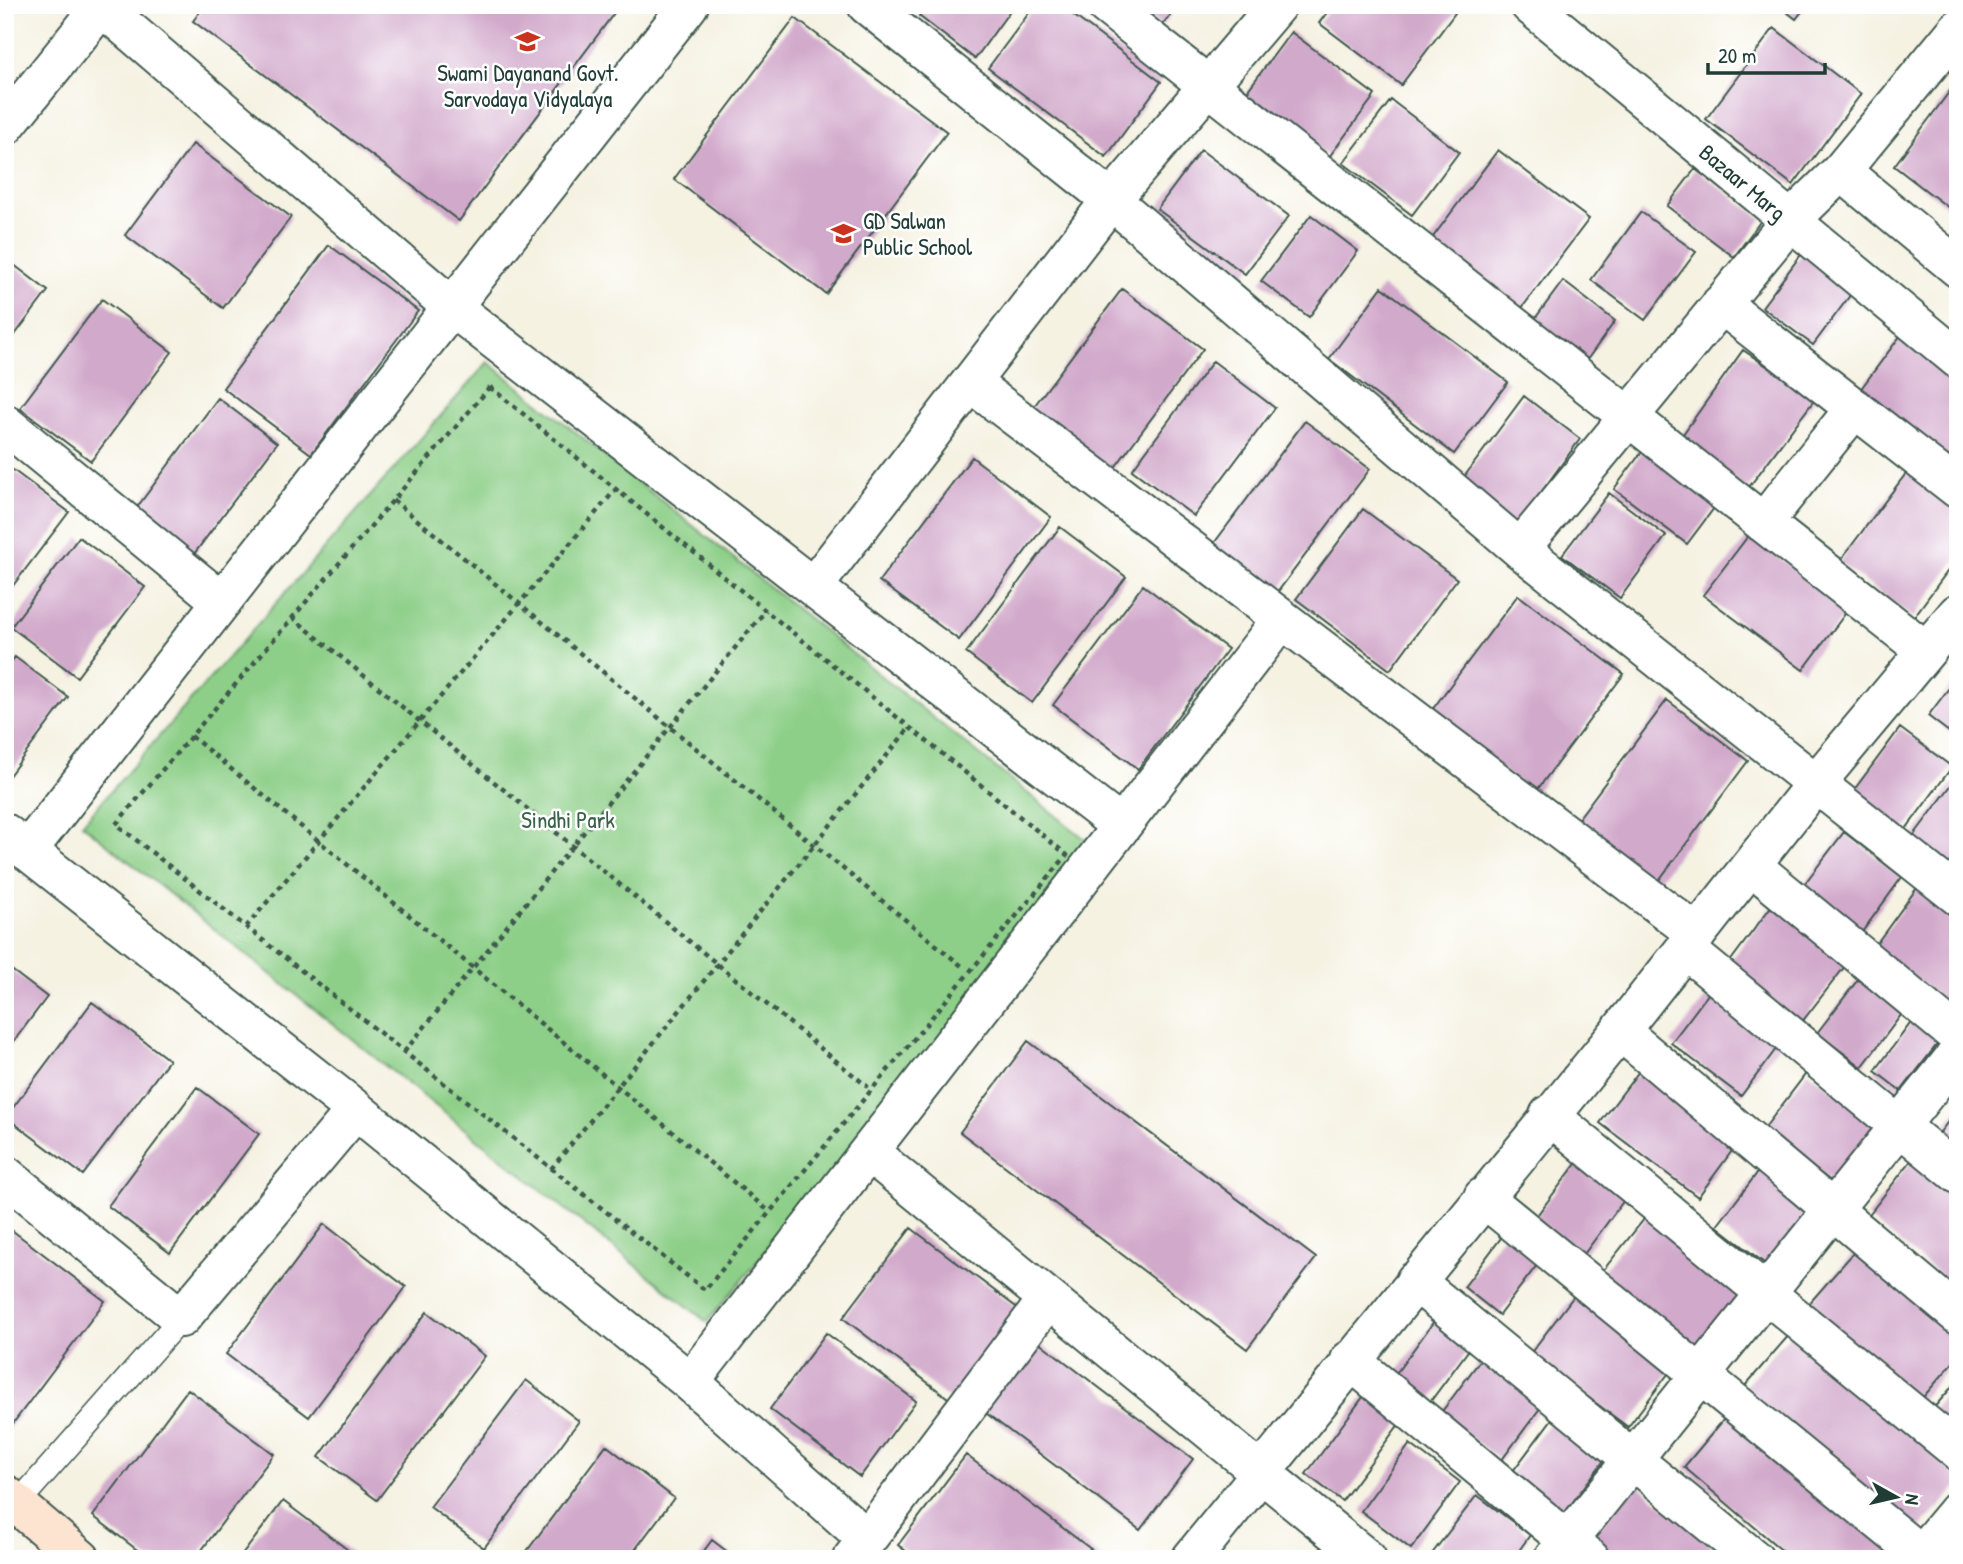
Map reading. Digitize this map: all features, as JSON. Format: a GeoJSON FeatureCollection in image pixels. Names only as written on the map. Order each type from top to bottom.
{"type":"FeatureCollection","features":[{"type":"Feature","properties":{"kind":"street"},"geometry":{"type":"LineString","coordinates":[[689,5],[219,600],[16,842],[356,1110],[690,1382],[860,1549],[1048,1299]]}},
{"type":"Feature","properties":{"kind":"street"},"geometry":{"type":"LineString","coordinates":[[867,5],[1111,200],[1520,549],[1958,896]]}},
{"type":"Feature","properties":{"kind":"street"},"geometry":{"type":"LineString","coordinates":[[1106,5],[1926,651]]}},
{"type":"Feature","properties":{"kind":"street"},"geometry":{"type":"LineString","coordinates":[[813,587],[1111,200],[1277,5]]}},
{"type":"Feature","properties":{"kind":"street","name":"Bazaar Marg"},"geometry":{"type":"LineString","coordinates":[[1530,5],[1958,359]]}},
{"type":"Feature","properties":{"kind":"street"},"geometry":{"type":"LineString","coordinates":[[1939,5],[1958,21]]}},
{"type":"Feature","properties":{"kind":"street"},"geometry":{"type":"LineString","coordinates":[[5,127],[103,6],[452,307],[1121,827]]}},
{"type":"Feature","properties":{"kind":"street"},"geometry":{"type":"LineString","coordinates":[[1520,549],[1790,221],[1841,171],[1958,29]]}},
{"type":"Feature","properties":{"kind":"street"},"geometry":{"type":"LineString","coordinates":[[1841,171],[1958,268]]}},
{"type":"Feature","properties":{"kind":"street"},"geometry":{"type":"LineString","coordinates":[[1721,304],[1958,489]]}},
{"type":"Feature","properties":{"kind":"street"},"geometry":{"type":"LineString","coordinates":[[971,383],[1282,619],[1691,941],[1899,1126],[1958,1174]]}},
{"type":"Feature","properties":{"kind":"street"},"geometry":{"type":"LineString","coordinates":[[1763,523],[1855,408]]}},
{"type":"Feature","properties":{"kind":"street"},"geometry":{"type":"LineString","coordinates":[[5,424],[219,600]]}},
{"type":"Feature","properties":{"kind":"street"},"geometry":{"type":"LineString","coordinates":[[1191,1559],[1549,1115],[1620,1031],[1816,783],[1958,612]]}},
{"type":"Feature","properties":{"kind":"street"},"geometry":{"type":"LineString","coordinates":[[690,1382],[1282,619]]}},
{"type":"Feature","properties":{"kind":"street"},"geometry":{"type":"LineString","coordinates":[[1752,866],[1958,1036]]}},
{"type":"Feature","properties":{"kind":"street"},"geometry":{"type":"LineString","coordinates":[[1620,1031],[1958,1315]]}},
{"type":"Feature","properties":{"kind":"street"},"geometry":{"type":"LineString","coordinates":[[1350,1360],[1570,1553],[1633,1460],[1958,1052]]}},
{"type":"Feature","properties":{"kind":"street"},"geometry":{"type":"LineString","coordinates":[[5,1175],[181,1318],[356,1110]]}},
{"type":"Feature","properties":{"kind":"street"},"geometry":{"type":"LineString","coordinates":[[1549,1115],[1958,1451]]}},
{"type":"Feature","properties":{"kind":"street"},"geometry":{"type":"LineString","coordinates":[[869,1152],[1367,1559]]}},
{"type":"Feature","properties":{"kind":"street"},"geometry":{"type":"LineString","coordinates":[[1483,1197],[1701,1374],[1919,1557],[1958,1510]]}},
{"type":"Feature","properties":{"kind":"street"},"geometry":{"type":"LineString","coordinates":[[1415,1281],[1754,1559]]}},
{"type":"Feature","properties":{"kind":"street"},"geometry":{"type":"LineString","coordinates":[[9,1505],[80,1559]]}},
{"type":"Feature","properties":{"kind":"lane"},"geometry":{"type":"LineString","coordinates":[[9,1505],[181,1318]]}},
{"type":"Feature","properties":{"kind":"path"},"geometry":{"type":"LineString","coordinates":[[490,387],[1067,855],[705,1290],[116,824],[393,500],[490,387]]}},
{"type":"Feature","properties":{"kind":"path"},"geometry":{"type":"LineString","coordinates":[[246,927],[616,489]]}},
{"type":"Feature","properties":{"kind":"path"},"geometry":{"type":"LineString","coordinates":[[393,500],[970,972]]}},
{"type":"Feature","properties":{"kind":"path"},"geometry":{"type":"LineString","coordinates":[[404,1052],[766,610]]}},
{"type":"Feature","properties":{"kind":"path"},"geometry":{"type":"LineString","coordinates":[[292,617],[871,1090]]}},
{"type":"Feature","properties":{"kind":"path"},"geometry":{"type":"LineString","coordinates":[[551,1168],[910,727]]}},
{"type":"Feature","properties":{"kind":"path"},"geometry":{"type":"LineString","coordinates":[[191,736],[770,1212]]}},
{"type":"Feature","properties":{"kind":"green space","name":"Sindhi Park"},"geometry":{"type":"Polygon","coordinates":[[[488,362],[1100,851],[707,1322],[82,824],[488,362]]]}},
{"type":"Feature","properties":{"kind":"building"},"geometry":{"type":"Polygon","coordinates":[[[205,5],[620,5],[459,221],[193,21],[205,5]]]}},
{"type":"Feature","properties":{"kind":"building"},"geometry":{"type":"Polygon","coordinates":[[[927,5],[1014,5],[975,59],[919,16],[927,5]]]}},
{"type":"Feature","properties":{"kind":"building"},"geometry":{"type":"Polygon","coordinates":[[[1035,5],[1060,5],[1161,82],[1106,157],[988,68],[1035,5]]]}},
{"type":"Feature","properties":{"kind":"building"},"geometry":{"type":"Polygon","coordinates":[[[1134,5],[1178,5],[1162,26],[1134,5]]]}},
{"type":"Feature","properties":{"kind":"building"},"geometry":{"type":"Polygon","coordinates":[[[1333,5],[1445,5],[1455,13],[1401,85],[1319,23],[1333,5]]]}},
{"type":"Feature","properties":{"kind":"building"},"geometry":{"type":"Polygon","coordinates":[[[1778,5],[1807,5],[1796,19],[1778,5]]]}},
{"type":"Feature","properties":{"kind":"building"},"geometry":{"type":"Polygon","coordinates":[[[795,18],[947,132],[826,294],[674,179],[795,18]]]}},
{"type":"Feature","properties":{"kind":"building"},"geometry":{"type":"Polygon","coordinates":[[[1774,28],[1861,94],[1793,185],[1706,119],[1774,28]]]}},
{"type":"Feature","properties":{"kind":"building"},"geometry":{"type":"Polygon","coordinates":[[[1291,32],[1375,95],[1329,157],[1245,94],[1291,32]]]}},
{"type":"Feature","properties":{"kind":"building"},"geometry":{"type":"Polygon","coordinates":[[[1958,80],[1958,215],[1894,166],[1958,80]]]}},
{"type":"Feature","properties":{"kind":"building"},"geometry":{"type":"Polygon","coordinates":[[[1391,100],[1459,152],[1412,215],[1343,163],[1391,100]]]}},
{"type":"Feature","properties":{"kind":"building"},"geometry":{"type":"Polygon","coordinates":[[[193,144],[291,217],[223,308],[125,235],[193,144]]]}},
{"type":"Feature","properties":{"kind":"building"},"geometry":{"type":"Polygon","coordinates":[[[1201,150],[1289,216],[1245,274],[1157,209],[1201,150]]]}},
{"type":"Feature","properties":{"kind":"building"},"geometry":{"type":"Polygon","coordinates":[[[1498,150],[1589,219],[1521,309],[1430,241],[1498,150]]]}},
{"type":"Feature","properties":{"kind":"building"},"geometry":{"type":"Polygon","coordinates":[[[1695,169],[1762,219],[1734,257],[1667,206],[1695,169]]]}},
{"type":"Feature","properties":{"kind":"building"},"geometry":{"type":"Polygon","coordinates":[[[1641,212],[1696,252],[1645,320],[1591,280],[1641,212]]]}},
{"type":"Feature","properties":{"kind":"building"},"geometry":{"type":"Polygon","coordinates":[[[1311,215],[1358,251],[1309,317],[1261,281],[1311,215]]]}},
{"type":"Feature","properties":{"kind":"building"},"geometry":{"type":"Polygon","coordinates":[[[329,245],[418,311],[311,454],[223,388],[329,245]]]}},
{"type":"Feature","properties":{"kind":"building"},"geometry":{"type":"Polygon","coordinates":[[[1803,252],[1854,290],[1813,345],[1762,307],[1803,252]]]}},
{"type":"Feature","properties":{"kind":"building"},"geometry":{"type":"Polygon","coordinates":[[[5,258],[48,291],[5,348],[5,258]]]}},
{"type":"Feature","properties":{"kind":"building"},"geometry":{"type":"Polygon","coordinates":[[[1563,281],[1615,321],[1584,364],[1531,324],[1563,281]]]}},
{"type":"Feature","properties":{"kind":"building"},"geometry":{"type":"Polygon","coordinates":[[[1382,287],[1508,382],[1454,454],[1329,359],[1382,287]]]}},
{"type":"Feature","properties":{"kind":"building"},"geometry":{"type":"Polygon","coordinates":[[[1122,289],[1203,349],[1107,478],[1026,417],[1122,289]]]}},
{"type":"Feature","properties":{"kind":"building"},"geometry":{"type":"Polygon","coordinates":[[[102,299],[172,352],[91,461],[20,408],[102,299]]]}},
{"type":"Feature","properties":{"kind":"building"},"geometry":{"type":"Polygon","coordinates":[[[1904,331],[1958,371],[1958,477],[1854,398],[1904,331]]]}},
{"type":"Feature","properties":{"kind":"building"},"geometry":{"type":"Polygon","coordinates":[[[1743,350],[1815,399],[1746,491],[1683,434],[1743,350]]]}},
{"type":"Feature","properties":{"kind":"building"},"geometry":{"type":"Polygon","coordinates":[[[1213,361],[1275,408],[1194,516],[1132,470],[1213,361]]]}},
{"type":"Feature","properties":{"kind":"building"},"geometry":{"type":"Polygon","coordinates":[[[1524,396],[1580,439],[1515,528],[1458,485],[1524,396]]]}},
{"type":"Feature","properties":{"kind":"building"},"geometry":{"type":"Polygon","coordinates":[[[218,398],[277,443],[194,554],[135,510],[218,398]]]}},
{"type":"Feature","properties":{"kind":"building"},"geometry":{"type":"Polygon","coordinates":[[[1305,421],[1370,469],[1276,594],[1212,546],[1305,421]]]}},
{"type":"Feature","properties":{"kind":"building"},"geometry":{"type":"Polygon","coordinates":[[[1647,445],[1720,500],[1687,544],[1614,489],[1647,445]]]}},
{"type":"Feature","properties":{"kind":"building"},"geometry":{"type":"Polygon","coordinates":[[[972,457],[1051,517],[959,640],[879,581],[972,457]]]}},
{"type":"Feature","properties":{"kind":"building"},"geometry":{"type":"Polygon","coordinates":[[[5,464],[69,512],[5,596],[5,464]]]}},
{"type":"Feature","properties":{"kind":"building"},"geometry":{"type":"Polygon","coordinates":[[[1911,467],[1958,503],[1958,557],[1913,618],[1839,562],[1911,467]]]}},
{"type":"Feature","properties":{"kind":"building"},"geometry":{"type":"Polygon","coordinates":[[[1609,493],[1666,536],[1620,598],[1562,555],[1609,493]]]}},
{"type":"Feature","properties":{"kind":"building"},"geometry":{"type":"Polygon","coordinates":[[[1363,509],[1457,579],[1390,670],[1296,599],[1363,509]]]}},
{"type":"Feature","properties":{"kind":"building"},"geometry":{"type":"Polygon","coordinates":[[[1060,527],[1126,577],[1032,703],[966,653],[1060,527]]]}},
{"type":"Feature","properties":{"kind":"building"},"geometry":{"type":"Polygon","coordinates":[[[1749,535],[1848,610],[1803,670],[1703,595],[1749,535]]]}},
{"type":"Feature","properties":{"kind":"building"},"geometry":{"type":"Polygon","coordinates":[[[79,537],[145,587],[77,677],[11,627],[79,537]]]}},
{"type":"Feature","properties":{"kind":"building"},"geometry":{"type":"Polygon","coordinates":[[[1143,585],[1228,649],[1138,769],[1053,705],[1143,585]]]}},
{"type":"Feature","properties":{"kind":"building"},"geometry":{"type":"Polygon","coordinates":[[[1518,595],[1624,674],[1534,794],[1429,714],[1518,595]]]}},
{"type":"Feature","properties":{"kind":"building"},"geometry":{"type":"Polygon","coordinates":[[[15,657],[68,697],[5,781],[5,670],[15,657]]]}},
{"type":"Feature","properties":{"kind":"building"},"geometry":{"type":"Polygon","coordinates":[[[1958,676],[1958,739],[1928,716],[1958,676]]]}},
{"type":"Feature","properties":{"kind":"building"},"geometry":{"type":"Polygon","coordinates":[[[1667,700],[1748,761],[1653,888],[1572,827],[1667,700]]]}},
{"type":"Feature","properties":{"kind":"building"},"geometry":{"type":"Polygon","coordinates":[[[1900,728],[1952,767],[1900,837],[1848,798],[1900,728]]]}},
{"type":"Feature","properties":{"kind":"building"},"geometry":{"type":"Polygon","coordinates":[[[1953,783],[1958,787],[1958,882],[1908,843],[1953,783]]]}},
{"type":"Feature","properties":{"kind":"building"},"geometry":{"type":"Polygon","coordinates":[[[1844,832],[1902,877],[1862,932],[1802,887],[1844,832]]]}},
{"type":"Feature","properties":{"kind":"building"},"geometry":{"type":"Polygon","coordinates":[[[1917,888],[1958,919],[1958,1012],[1874,947],[1917,888]]]}},
{"type":"Feature","properties":{"kind":"building"},"geometry":{"type":"Polygon","coordinates":[[[1773,904],[1849,961],[1801,1023],[1726,967],[1773,904]]]}},
{"type":"Feature","properties":{"kind":"building"},"geometry":{"type":"Polygon","coordinates":[[[5,965],[47,997],[5,1053],[5,965]]]}},
{"type":"Feature","properties":{"kind":"building"},"geometry":{"type":"Polygon","coordinates":[[[1863,973],[1907,1007],[1862,1067],[1817,1033],[1863,973]]]}},
{"type":"Feature","properties":{"kind":"building"},"geometry":{"type":"Polygon","coordinates":[[[1712,989],[1782,1041],[1741,1096],[1671,1043],[1712,989]]]}},
{"type":"Feature","properties":{"kind":"building"},"geometry":{"type":"Polygon","coordinates":[[[92,1002],[169,1060],[83,1175],[6,1117],[92,1002]]]}},
{"type":"Feature","properties":{"kind":"building"},"geometry":{"type":"Polygon","coordinates":[[[1918,1013],[1945,1034],[1901,1091],[1875,1071],[1918,1013]]]}},
{"type":"Feature","properties":{"kind":"building"},"geometry":{"type":"Polygon","coordinates":[[[1028,1041],[1316,1258],[1247,1349],[960,1132],[1028,1041]]]}},
{"type":"Feature","properties":{"kind":"building"},"geometry":{"type":"Polygon","coordinates":[[[1643,1066],[1740,1140],[1698,1197],[1600,1123],[1643,1066]]]}},
{"type":"Feature","properties":{"kind":"building"},"geometry":{"type":"Polygon","coordinates":[[[1808,1071],[1876,1123],[1832,1182],[1763,1130],[1808,1071]]]}},
{"type":"Feature","properties":{"kind":"building"},"geometry":{"type":"Polygon","coordinates":[[[197,1087],[259,1134],[170,1253],[108,1206],[197,1087]]]}},
{"type":"Feature","properties":{"kind":"building"},"geometry":{"type":"Polygon","coordinates":[[[1958,1109],[1958,1160],[1933,1141],[1958,1109]]]}},
{"type":"Feature","properties":{"kind":"building"},"geometry":{"type":"Polygon","coordinates":[[[1582,1156],[1630,1192],[1584,1254],[1535,1218],[1582,1156]]]}},
{"type":"Feature","properties":{"kind":"building"},"geometry":{"type":"Polygon","coordinates":[[[1914,1157],[1958,1192],[1958,1289],[1867,1217],[1914,1157]]]}},
{"type":"Feature","properties":{"kind":"building"},"geometry":{"type":"Polygon","coordinates":[[[1761,1168],[1813,1209],[1768,1266],[1717,1226],[1761,1168]]]}},
{"type":"Feature","properties":{"kind":"building"},"geometry":{"type":"Polygon","coordinates":[[[1649,1213],[1744,1289],[1696,1350],[1601,1273],[1649,1213]]]}},
{"type":"Feature","properties":{"kind":"building"},"geometry":{"type":"Polygon","coordinates":[[[324,1224],[406,1287],[309,1417],[226,1354],[324,1224]]]}},
{"type":"Feature","properties":{"kind":"building"},"geometry":{"type":"Polygon","coordinates":[[[5,1225],[105,1301],[5,1434],[5,1225]]]}},
{"type":"Feature","properties":{"kind":"building"},"geometry":{"type":"Polygon","coordinates":[[[911,1228],[1020,1310],[952,1401],[843,1318],[911,1228]]]}},
{"type":"Feature","properties":{"kind":"building"},"geometry":{"type":"Polygon","coordinates":[[[1507,1230],[1543,1257],[1499,1315],[1464,1287],[1507,1230]]]}},
{"type":"Feature","properties":{"kind":"building"},"geometry":{"type":"Polygon","coordinates":[[[1862,1243],[1958,1327],[1958,1357],[1918,1403],[1807,1306],[1862,1243]]]}},
{"type":"Feature","properties":{"kind":"building"},"geometry":{"type":"Polygon","coordinates":[[[1580,1288],[1677,1362],[1628,1427],[1530,1354],[1580,1288]]]}},
{"type":"Feature","properties":{"kind":"building"},"geometry":{"type":"Polygon","coordinates":[[[427,1312],[485,1356],[377,1500],[319,1457],[427,1312]]]}},
{"type":"Feature","properties":{"kind":"building"},"geometry":{"type":"Polygon","coordinates":[[[1440,1313],[1476,1340],[1427,1406],[1392,1379],[1440,1313]]]}},
{"type":"Feature","properties":{"kind":"building"},"geometry":{"type":"Polygon","coordinates":[[[1796,1327],[1958,1470],[1958,1486],[1912,1537],[1744,1387],[1796,1327]]]}},
{"type":"Feature","properties":{"kind":"building"},"geometry":{"type":"Polygon","coordinates":[[[826,1333],[916,1401],[860,1477],[770,1409],[826,1333]]]}},
{"type":"Feature","properties":{"kind":"building"},"geometry":{"type":"Polygon","coordinates":[[[1035,1339],[1193,1459],[1140,1530],[982,1410],[1035,1339]]]}},
{"type":"Feature","properties":{"kind":"building"},"geometry":{"type":"Polygon","coordinates":[[[1485,1354],[1546,1400],[1501,1461],[1440,1414],[1485,1354]]]}},
{"type":"Feature","properties":{"kind":"building"},"geometry":{"type":"Polygon","coordinates":[[[526,1380],[579,1421],[484,1548],[430,1507],[526,1380]]]}},
{"type":"Feature","properties":{"kind":"building"},"geometry":{"type":"Polygon","coordinates":[[[1958,1380],[1958,1434],[1931,1411],[1958,1380]]]}},
{"type":"Feature","properties":{"kind":"building"},"geometry":{"type":"Polygon","coordinates":[[[188,1389],[274,1454],[195,1559],[149,1559],[93,1516],[188,1389]]]}},
{"type":"Feature","properties":{"kind":"building"},"geometry":{"type":"Polygon","coordinates":[[[1369,1389],[1405,1416],[1342,1501],[1306,1474],[1369,1389]]]}},
{"type":"Feature","properties":{"kind":"building"},"geometry":{"type":"Polygon","coordinates":[[[1730,1412],[1898,1554],[1895,1559],[1792,1559],[1684,1467],[1730,1412]]]}},
{"type":"Feature","properties":{"kind":"building"},"geometry":{"type":"Polygon","coordinates":[[[1552,1419],[1605,1459],[1563,1515],[1510,1475],[1552,1419]]]}},
{"type":"Feature","properties":{"kind":"building"},"geometry":{"type":"Polygon","coordinates":[[[1410,1444],[1460,1482],[1411,1549],[1361,1511],[1410,1444]]]}},
{"type":"Feature","properties":{"kind":"building"},"geometry":{"type":"Polygon","coordinates":[[[606,1445],[674,1498],[628,1559],[521,1559],[606,1445]]]}},
{"type":"Feature","properties":{"kind":"building"},"geometry":{"type":"Polygon","coordinates":[[[966,1455],[1104,1559],[916,1559],[898,1545],[966,1455]]]}},
{"type":"Feature","properties":{"kind":"building"},"geometry":{"type":"Polygon","coordinates":[[[1636,1483],[1727,1559],[1604,1559],[1586,1544],[1636,1483]]]}},
{"type":"Feature","properties":{"kind":"building"},"geometry":{"type":"Polygon","coordinates":[[[1477,1495],[1530,1535],[1513,1559],[1436,1559],[1431,1555],[1477,1495]]]}},
{"type":"Feature","properties":{"kind":"building"},"geometry":{"type":"Polygon","coordinates":[[[283,1501],[360,1559],[239,1559],[283,1501]]]}},
{"type":"Feature","properties":{"kind":"building"},"geometry":{"type":"Polygon","coordinates":[[[712,1540],[737,1559],[698,1559],[712,1540]]]}},
{"type":"Feature","properties":{"kind":"place","name":"Swami Dayanand Govt. Sarvodaya Vidyalaya"},"geometry":{"type":"Point","coordinates":[528,42]}},
{"type":"Feature","properties":{"kind":"place","name":"GD Salwan Public School"},"geometry":{"type":"Point","coordinates":[843,233]}}]}
